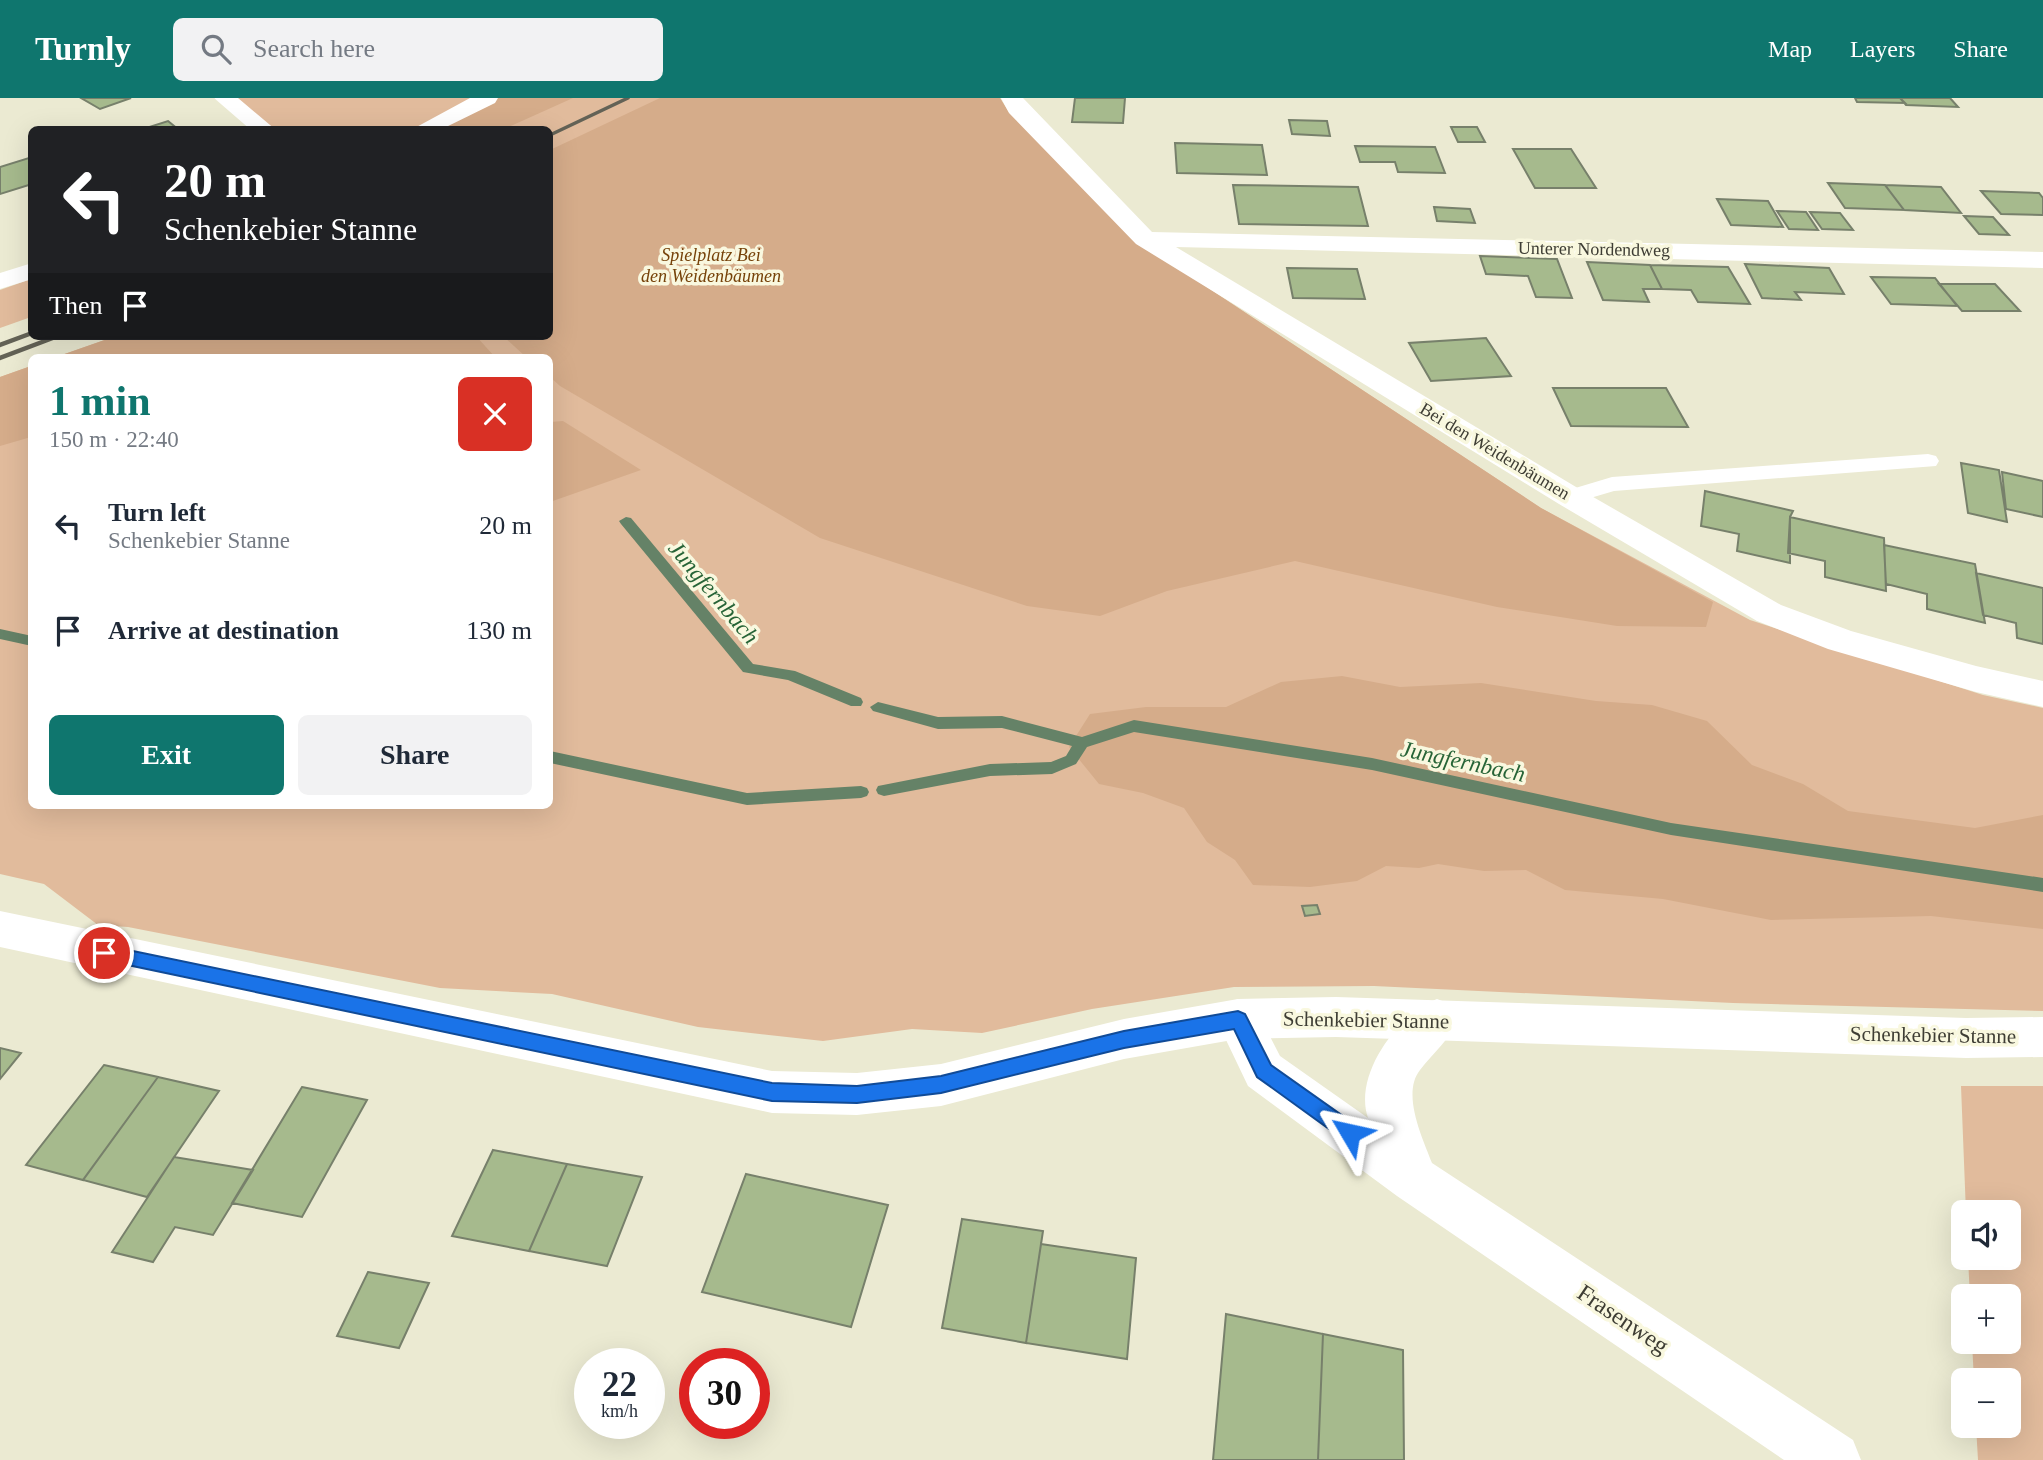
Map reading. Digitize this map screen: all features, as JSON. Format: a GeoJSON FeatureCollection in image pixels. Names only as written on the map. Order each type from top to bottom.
{"type":"FeatureCollection","features":[{"type":"Feature","properties":{"kind":"street"},"geometry":{"type":"LineString","coordinates":[[225,98],[260,126]]}},
{"type":"Feature","properties":{"kind":"street"},"geometry":{"type":"LineString","coordinates":[[430,126],[487,98]]}},
{"type":"Feature","properties":{"kind":"street","name":"Bei den Weidenbäumen"},"geometry":{"type":"LineString","coordinates":[[1012,98],[1017,108],[1145,239],[1570,497],[1769,613],[1840,640],[1976,679],[2043,694]]}},
{"type":"Feature","properties":{"kind":"street","name":"Unterer Nordendweg"},"geometry":{"type":"LineString","coordinates":[[1145,239],[2043,260]]}},
{"type":"Feature","properties":{"kind":"street"},"geometry":{"type":"LineString","coordinates":[[0,281],[28,272]]}},
{"type":"Feature","properties":{"kind":"street","name":"Schenkebier Stanne"},"geometry":{"type":"LineString","coordinates":[[0,929],[772,1092],[857,1094],[941,1085],[1124,1039],[1238,1020],[1336,1017],[1953,1037],[2043,1037]]}},
{"type":"Feature","properties":{"kind":"street","name":"Frasenweg"},"geometry":{"type":"LineString","coordinates":[[1238,1020],[1264,1071],[1414,1179],[1833,1460]]}},
{"type":"Feature","properties":{"kind":"street"},"geometry":{"type":"LineString","coordinates":[[1414,1179],[1389,1110],[1395,1065],[1437,1020]]}},
{"type":"Feature","properties":{"kind":"lane"},"geometry":{"type":"LineString","coordinates":[[1570,497],[1612,484],[1928,461]]}},
{"type":"Feature","properties":{"kind":"green space","name":"Spielplatz Bei den Weidenbäumen"},"geometry":{"type":"Polygon","coordinates":[[[214,98],[1000,98],[1008,111],[1137,241],[1541,508],[1750,620],[1983,695],[2043,708],[2043,1011],[1733,1003],[1374,986],[1234,987],[1092,1009],[982,1033],[912,1029],[823,1041],[698,1027],[552,994],[440,988],[128,927],[98,925],[44,884],[0,874],[0,377],[28,367],[28,809],[553,809],[553,354],[65,354],[105,340],[553,340],[553,126],[255,126],[214,98]]]}},
{"type":"Feature","properties":{"kind":"green space"},"geometry":{"type":"Polygon","coordinates":[[[487,98],[573,98],[511,126],[430,126],[487,98]]]}},
{"type":"Feature","properties":{"kind":"green space","name":"Spielplatz Bei den Weidenbäumen"},"geometry":{"type":"Polygon","coordinates":[[[660,98],[1000,98],[1008,111],[1137,241],[1541,508],[1713,602],[1706,627],[1617,626],[1497,607],[1295,561],[1167,591],[1100,616],[1027,606],[820,538],[560,386],[553,380],[553,354],[523,354],[507,340],[553,340],[553,149],[660,98]]]}},
{"type":"Feature","properties":{"kind":"green space"},"geometry":{"type":"Polygon","coordinates":[[[28,280],[28,318],[0,328],[0,290],[28,280]]]}},
{"type":"Feature","properties":{"kind":"green space"},"geometry":{"type":"Polygon","coordinates":[[[105,340],[480,340],[492,354],[65,354],[105,340]]]}},
{"type":"Feature","properties":{"kind":"green space"},"geometry":{"type":"Polygon","coordinates":[[[28,367],[28,438],[0,446],[0,377],[28,367]]]}},
{"type":"Feature","properties":{"kind":"green space"},"geometry":{"type":"Polygon","coordinates":[[[563,421],[641,470],[553,501],[553,422],[563,421]]]}},
{"type":"Feature","properties":{"kind":"green space"},"geometry":{"type":"Polygon","coordinates":[[[1342,676],[1400,687],[1481,683],[1596,701],[1652,705],[1707,721],[1752,765],[1803,784],[1848,811],[1975,828],[2043,815],[2043,929],[1931,916],[1771,920],[1663,899],[1565,890],[1526,870],[1484,871],[1438,864],[1419,868],[1386,866],[1357,881],[1310,887],[1253,885],[1235,860],[1207,842],[1184,808],[1143,793],[1099,784],[1069,747],[1090,714],[1146,707],[1226,707],[1281,682],[1342,676]]]}},
{"type":"Feature","properties":{"kind":"green space"},"geometry":{"type":"Polygon","coordinates":[[[1961,1086],[2043,1086],[2043,1460],[1978,1460],[1977,1438],[2021,1438],[2021,1368],[1973,1368],[1973,1354],[2021,1354],[2021,1284],[1969,1284],[1969,1270],[2021,1270],[2021,1200],[1965,1200],[1961,1086]]]}},
{"type":"Feature","properties":{"kind":"building"},"geometry":{"type":"Polygon","coordinates":[[[81,98],[131,98],[100,109],[81,98]]]}},
{"type":"Feature","properties":{"kind":"building"},"geometry":{"type":"Polygon","coordinates":[[[1075,98],[1125,98],[1123,123],[1072,122],[1075,98]]]}},
{"type":"Feature","properties":{"kind":"building"},"geometry":{"type":"Polygon","coordinates":[[[1855,98],[1900,98],[1905,103],[1857,102],[1855,98]]]}},
{"type":"Feature","properties":{"kind":"building"},"geometry":{"type":"Polygon","coordinates":[[[1900,98],[1950,98],[1958,107],[1906,105],[1900,98]]]}},
{"type":"Feature","properties":{"kind":"building"},"geometry":{"type":"Polygon","coordinates":[[[1289,120],[1327,121],[1330,136],[1292,134],[1289,120]]]}},
{"type":"Feature","properties":{"kind":"building"},"geometry":{"type":"Polygon","coordinates":[[[168,121],[174,126],[152,126],[168,121]]]}},
{"type":"Feature","properties":{"kind":"building"},"geometry":{"type":"Polygon","coordinates":[[[1451,127],[1477,127],[1485,142],[1458,142],[1451,127]]]}},
{"type":"Feature","properties":{"kind":"building"},"geometry":{"type":"Polygon","coordinates":[[[1175,143],[1262,145],[1267,175],[1177,173],[1175,143]]]}},
{"type":"Feature","properties":{"kind":"building"},"geometry":{"type":"Polygon","coordinates":[[[1355,146],[1435,147],[1445,173],[1398,172],[1395,162],[1360,162],[1355,146]]]}},
{"type":"Feature","properties":{"kind":"building"},"geometry":{"type":"Polygon","coordinates":[[[1513,149],[1571,149],[1596,188],[1535,188],[1513,149]]]}},
{"type":"Feature","properties":{"kind":"building"},"geometry":{"type":"Polygon","coordinates":[[[28,158],[28,185],[0,194],[0,167],[28,158]]]}},
{"type":"Feature","properties":{"kind":"building"},"geometry":{"type":"Polygon","coordinates":[[[1828,183],[1885,185],[1904,210],[1845,208],[1828,183]]]}},
{"type":"Feature","properties":{"kind":"building"},"geometry":{"type":"Polygon","coordinates":[[[1233,185],[1358,187],[1368,226],[1239,224],[1233,185]]]}},
{"type":"Feature","properties":{"kind":"building"},"geometry":{"type":"Polygon","coordinates":[[[1885,185],[1941,187],[1961,213],[1904,210],[1885,185]]]}},
{"type":"Feature","properties":{"kind":"building"},"geometry":{"type":"Polygon","coordinates":[[[1981,191],[2039,193],[2043,198],[2043,215],[2001,214],[1981,191]]]}},
{"type":"Feature","properties":{"kind":"building"},"geometry":{"type":"Polygon","coordinates":[[[1717,199],[1768,201],[1783,227],[1731,225],[1717,199]]]}},
{"type":"Feature","properties":{"kind":"building"},"geometry":{"type":"Polygon","coordinates":[[[1434,207],[1470,209],[1475,223],[1437,221],[1434,207]]]}},
{"type":"Feature","properties":{"kind":"building"},"geometry":{"type":"Polygon","coordinates":[[[1777,211],[1806,212],[1818,230],[1789,229],[1777,211]]]}},
{"type":"Feature","properties":{"kind":"building"},"geometry":{"type":"Polygon","coordinates":[[[1810,212],[1840,213],[1853,230],[1822,229],[1810,212]]]}},
{"type":"Feature","properties":{"kind":"building"},"geometry":{"type":"Polygon","coordinates":[[[1964,216],[1993,217],[2009,235],[1979,234],[1964,216]]]}},
{"type":"Feature","properties":{"kind":"building"},"geometry":{"type":"Polygon","coordinates":[[[1480,256],[1557,259],[1572,298],[1536,297],[1528,276],[1486,274],[1480,256]]]}},
{"type":"Feature","properties":{"kind":"building"},"geometry":{"type":"Polygon","coordinates":[[[1587,262],[1650,265],[1662,289],[1643,289],[1649,302],[1603,300],[1587,262]]]}},
{"type":"Feature","properties":{"kind":"building"},"geometry":{"type":"Polygon","coordinates":[[[1745,264],[1829,268],[1844,294],[1795,292],[1801,300],[1762,298],[1745,264]]]}},
{"type":"Feature","properties":{"kind":"building"},"geometry":{"type":"Polygon","coordinates":[[[1650,265],[1728,267],[1750,304],[1698,302],[1691,290],[1662,289],[1650,265]]]}},
{"type":"Feature","properties":{"kind":"building"},"geometry":{"type":"Polygon","coordinates":[[[1287,268],[1357,269],[1365,299],[1293,298],[1287,268]]]}},
{"type":"Feature","properties":{"kind":"building"},"geometry":{"type":"Polygon","coordinates":[[[1871,277],[1935,278],[1957,306],[1891,304],[1871,277]]]}},
{"type":"Feature","properties":{"kind":"building"},"geometry":{"type":"Polygon","coordinates":[[[1939,284],[1995,284],[2020,311],[1962,311],[1939,284]]]}},
{"type":"Feature","properties":{"kind":"building"},"geometry":{"type":"Polygon","coordinates":[[[1486,338],[1511,376],[1431,381],[1409,343],[1486,338]]]}},
{"type":"Feature","properties":{"kind":"building"},"geometry":{"type":"Polygon","coordinates":[[[1553,388],[1666,388],[1688,427],[1571,426],[1553,388]]]}},
{"type":"Feature","properties":{"kind":"building"},"geometry":{"type":"Polygon","coordinates":[[[1961,463],[1999,470],[2007,522],[1968,513],[1961,463]]]}},
{"type":"Feature","properties":{"kind":"building"},"geometry":{"type":"Polygon","coordinates":[[[2002,472],[2043,481],[2043,517],[2006,509],[2002,472]]]}},
{"type":"Feature","properties":{"kind":"building"},"geometry":{"type":"Polygon","coordinates":[[[1705,491],[1793,511],[1790,517],[1790,563],[1737,551],[1739,534],[1701,526],[1705,491]]]}},
{"type":"Feature","properties":{"kind":"building"},"geometry":{"type":"Polygon","coordinates":[[[1790,517],[1884,538],[1886,591],[1825,577],[1825,561],[1788,553],[1790,517]]]}},
{"type":"Feature","properties":{"kind":"building"},"geometry":{"type":"Polygon","coordinates":[[[1884,545],[1975,564],[1985,623],[1927,609],[1927,594],[1886,584],[1884,545]]]}},
{"type":"Feature","properties":{"kind":"building"},"geometry":{"type":"Polygon","coordinates":[[[1976,573],[2043,588],[2043,644],[2017,638],[2016,623],[1983,615],[1976,573]]]}},
{"type":"Feature","properties":{"kind":"building"},"geometry":{"type":"Polygon","coordinates":[[[1317,905],[1320,914],[1305,916],[1302,906],[1317,905]]]}},
{"type":"Feature","properties":{"kind":"building"},"geometry":{"type":"Polygon","coordinates":[[[0,1048],[21,1053],[0,1079],[0,1048]]]}},
{"type":"Feature","properties":{"kind":"building"},"geometry":{"type":"Polygon","coordinates":[[[104,1065],[158,1077],[83,1180],[26,1165],[104,1065]]]}},
{"type":"Feature","properties":{"kind":"building"},"geometry":{"type":"Polygon","coordinates":[[[158,1077],[219,1091],[147,1197],[83,1180],[158,1077]]]}},
{"type":"Feature","properties":{"kind":"building"},"geometry":{"type":"Polygon","coordinates":[[[302,1087],[367,1100],[302,1217],[232,1203],[302,1087]]]}},
{"type":"Feature","properties":{"kind":"building"},"geometry":{"type":"Polygon","coordinates":[[[493,1150],[567,1164],[529,1251],[452,1236],[493,1150]]]}},
{"type":"Feature","properties":{"kind":"building"},"geometry":{"type":"Polygon","coordinates":[[[174,1157],[253,1170],[213,1235],[175,1227],[153,1262],[112,1252],[174,1157]]]}},
{"type":"Feature","properties":{"kind":"building"},"geometry":{"type":"Polygon","coordinates":[[[567,1164],[642,1177],[607,1266],[529,1251],[567,1164]]]}},
{"type":"Feature","properties":{"kind":"building"},"geometry":{"type":"Polygon","coordinates":[[[746,1174],[888,1205],[851,1327],[702,1292],[746,1174]]]}},
{"type":"Feature","properties":{"kind":"building"},"geometry":{"type":"Polygon","coordinates":[[[962,1219],[1043,1231],[1026,1343],[942,1328],[962,1219]]]}},
{"type":"Feature","properties":{"kind":"building"},"geometry":{"type":"Polygon","coordinates":[[[1041,1244],[1136,1258],[1127,1359],[1026,1343],[1041,1244]]]}},
{"type":"Feature","properties":{"kind":"building"},"geometry":{"type":"Polygon","coordinates":[[[368,1272],[429,1283],[399,1348],[337,1336],[368,1272]]]}},
{"type":"Feature","properties":{"kind":"building"},"geometry":{"type":"Polygon","coordinates":[[[1226,1314],[1323,1334],[1318,1460],[1213,1460],[1226,1314]]]}},
{"type":"Feature","properties":{"kind":"building"},"geometry":{"type":"Polygon","coordinates":[[[1323,1334],[1403,1350],[1404,1460],[1318,1460],[1323,1334]]]}},
{"type":"Feature","properties":{"kind":"waterway","name":"Jungfernbach"},"geometry":{"type":"LineString","coordinates":[[626,521],[748,668],[790,675],[856,702]]}},
{"type":"Feature","properties":{"kind":"waterway"},"geometry":{"type":"LineString","coordinates":[[0,634],[28,640]]}},
{"type":"Feature","properties":{"kind":"waterway","name":"Jungfernbach"},"geometry":{"type":"LineString","coordinates":[[878,707],[938,723],[1002,722],[1082,743]]}},
{"type":"Feature","properties":{"kind":"waterway","name":"Jungfernbach"},"geometry":{"type":"LineString","coordinates":[[1082,743],[1134,726],[1372,764],[1671,829],[2043,885]]}},
{"type":"Feature","properties":{"kind":"waterway"},"geometry":{"type":"LineString","coordinates":[[884,790],[990,770],[1052,768],[1071,760],[1082,743]]}},
{"type":"Feature","properties":{"kind":"waterway"},"geometry":{"type":"LineString","coordinates":[[553,758],[747,799],[861,792]]}},
{"type":"Feature","properties":{"kind":"railway"},"geometry":{"type":"LineString","coordinates":[[553,134],[628,98]]}},
{"type":"Feature","properties":{"kind":"railway"},"geometry":{"type":"LineString","coordinates":[[0,345],[28,334]]}},
{"type":"Feature","properties":{"kind":"railway"},"geometry":{"type":"LineString","coordinates":[[0,358],[47,340]]}},
{"type":"Feature","properties":{"kind":"route"},"geometry":{"type":"LineString","coordinates":[[104,953],[772,1092],[857,1094],[941,1085],[1124,1039],[1238,1020],[1264,1071],[1350,1133]]}}]}
